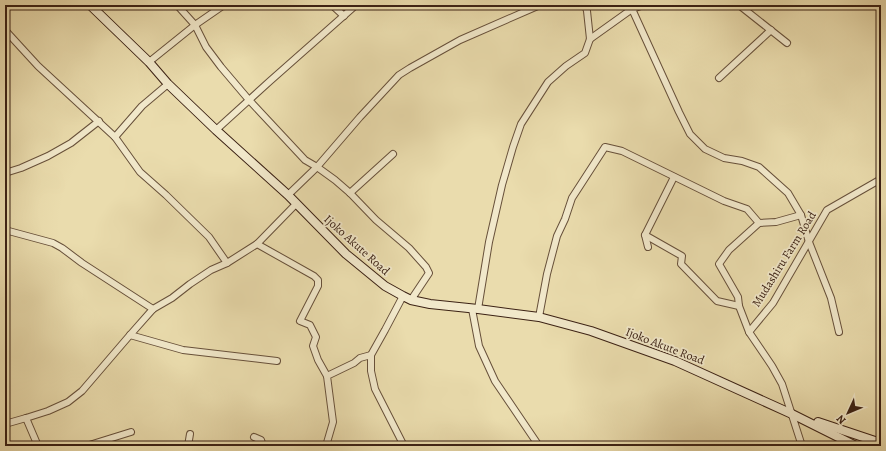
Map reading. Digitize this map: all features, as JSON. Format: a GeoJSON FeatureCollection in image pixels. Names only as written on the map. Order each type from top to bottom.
{"type":"FeatureCollection","features":[{"type":"Feature","properties":{"kind":"main road","name":"Ijoko Akute Road"},"geometry":{"type":"LineString","coordinates":[[90,5],[216,130],[288,195],[346,254],[384,286],[411,300],[430,304],[540,317],[591,331],[675,361],[792,414],[856,446]]}},
{"type":"Feature","properties":{"kind":"main road","name":"Ijoko Akute Road"},"geometry":{"type":"LineString","coordinates":[[792,414],[881,443]]}},
{"type":"Feature","properties":{"kind":"street"},"geometry":{"type":"LineString","coordinates":[[177,5],[195,25],[206,47],[249,100],[305,160],[335,180],[350,193],[376,220],[409,248],[426,267],[429,273],[411,300]]}},
{"type":"Feature","properties":{"kind":"street"},"geometry":{"type":"LineString","coordinates":[[149,62],[195,25],[224,5]]}},
{"type":"Feature","properties":{"kind":"street"},"geometry":{"type":"LineString","coordinates":[[332,5],[344,16]]}},
{"type":"Feature","properties":{"kind":"street"},"geometry":{"type":"LineString","coordinates":[[216,130],[356,5]]}},
{"type":"Feature","properties":{"kind":"street"},"geometry":{"type":"LineString","coordinates":[[288,195],[317,167],[399,75],[460,40],[540,5]]}},
{"type":"Feature","properties":{"kind":"street"},"geometry":{"type":"LineString","coordinates":[[539,446],[495,381],[479,346],[475,309],[502,185],[521,124],[548,82],[585,52],[590,39],[585,5]]}},
{"type":"Feature","properties":{"kind":"street"},"geometry":{"type":"LineString","coordinates":[[590,39],[632,9],[644,5]]}},
{"type":"Feature","properties":{"kind":"street"},"geometry":{"type":"LineString","coordinates":[[724,5],[729,5]]}},
{"type":"Feature","properties":{"kind":"street"},"geometry":{"type":"LineString","coordinates":[[739,5],[787,43]]}},
{"type":"Feature","properties":{"kind":"street"},"geometry":{"type":"LineString","coordinates":[[632,9],[690,134],[705,149],[724,158],[742,161],[759,167],[788,193],[801,215],[809,242],[831,298],[839,332]]}},
{"type":"Feature","properties":{"kind":"street"},"geometry":{"type":"LineString","coordinates":[[5,30],[38,66],[115,136],[140,172],[208,238],[227,263]]}},
{"type":"Feature","properties":{"kind":"street"},"geometry":{"type":"LineString","coordinates":[[719,78],[771,30]]}},
{"type":"Feature","properties":{"kind":"street"},"geometry":{"type":"LineString","coordinates":[[115,136],[142,106],[168,84]]}},
{"type":"Feature","properties":{"kind":"street"},"geometry":{"type":"LineString","coordinates":[[5,174],[48,156],[71,143],[99,121]]}},
{"type":"Feature","properties":{"kind":"street"},"geometry":{"type":"LineString","coordinates":[[540,317],[547,274],[557,236],[572,198],[605,147],[622,152],[724,202],[747,209],[759,223]]}},
{"type":"Feature","properties":{"kind":"street"},"geometry":{"type":"LineString","coordinates":[[350,193],[393,154]]}},
{"type":"Feature","properties":{"kind":"street"},"geometry":{"type":"LineString","coordinates":[[648,247],[645,235],[674,177]]}},
{"type":"Feature","properties":{"kind":"street","name":"Mudashiru Farm Road"},"geometry":{"type":"LineString","coordinates":[[749,332],[773,303],[827,210],[881,179]]}},
{"type":"Feature","properties":{"kind":"street"},"geometry":{"type":"LineString","coordinates":[[5,424],[48,411],[68,402],[82,391],[153,309],[172,298],[211,270],[227,263],[257,244],[296,204]]}},
{"type":"Feature","properties":{"kind":"street"},"geometry":{"type":"LineString","coordinates":[[801,215],[776,222],[759,223],[729,250],[719,264],[738,297],[739,306],[749,332],[772,366],[782,384],[801,443],[804,446]]}},
{"type":"Feature","properties":{"kind":"street"},"geometry":{"type":"LineString","coordinates":[[5,230],[53,243],[153,309]]}},
{"type":"Feature","properties":{"kind":"street"},"geometry":{"type":"LineString","coordinates":[[645,235],[682,256],[681,264],[717,301],[739,306]]}},
{"type":"Feature","properties":{"kind":"street"},"geometry":{"type":"LineString","coordinates":[[257,244],[314,276],[318,280],[318,286],[300,321],[310,325],[316,337],[313,346],[318,360],[327,376],[332,422],[326,446]]}},
{"type":"Feature","properties":{"kind":"street"},"geometry":{"type":"LineString","coordinates":[[403,296],[371,354],[371,371],[375,389],[404,446]]}},
{"type":"Feature","properties":{"kind":"street"},"geometry":{"type":"LineString","coordinates":[[130,335],[182,350],[277,361]]}},
{"type":"Feature","properties":{"kind":"street"},"geometry":{"type":"LineString","coordinates":[[327,376],[354,363],[360,358],[371,354]]}},
{"type":"Feature","properties":{"kind":"street"},"geometry":{"type":"LineString","coordinates":[[26,418],[38,446]]}},
{"type":"Feature","properties":{"kind":"street"},"geometry":{"type":"LineString","coordinates":[[86,446],[131,432]]}},
{"type":"Feature","properties":{"kind":"street"},"geometry":{"type":"LineString","coordinates":[[188,446],[190,434]]}},
{"type":"Feature","properties":{"kind":"street"},"geometry":{"type":"LineString","coordinates":[[254,437],[261,440],[263,446]]}}]}
